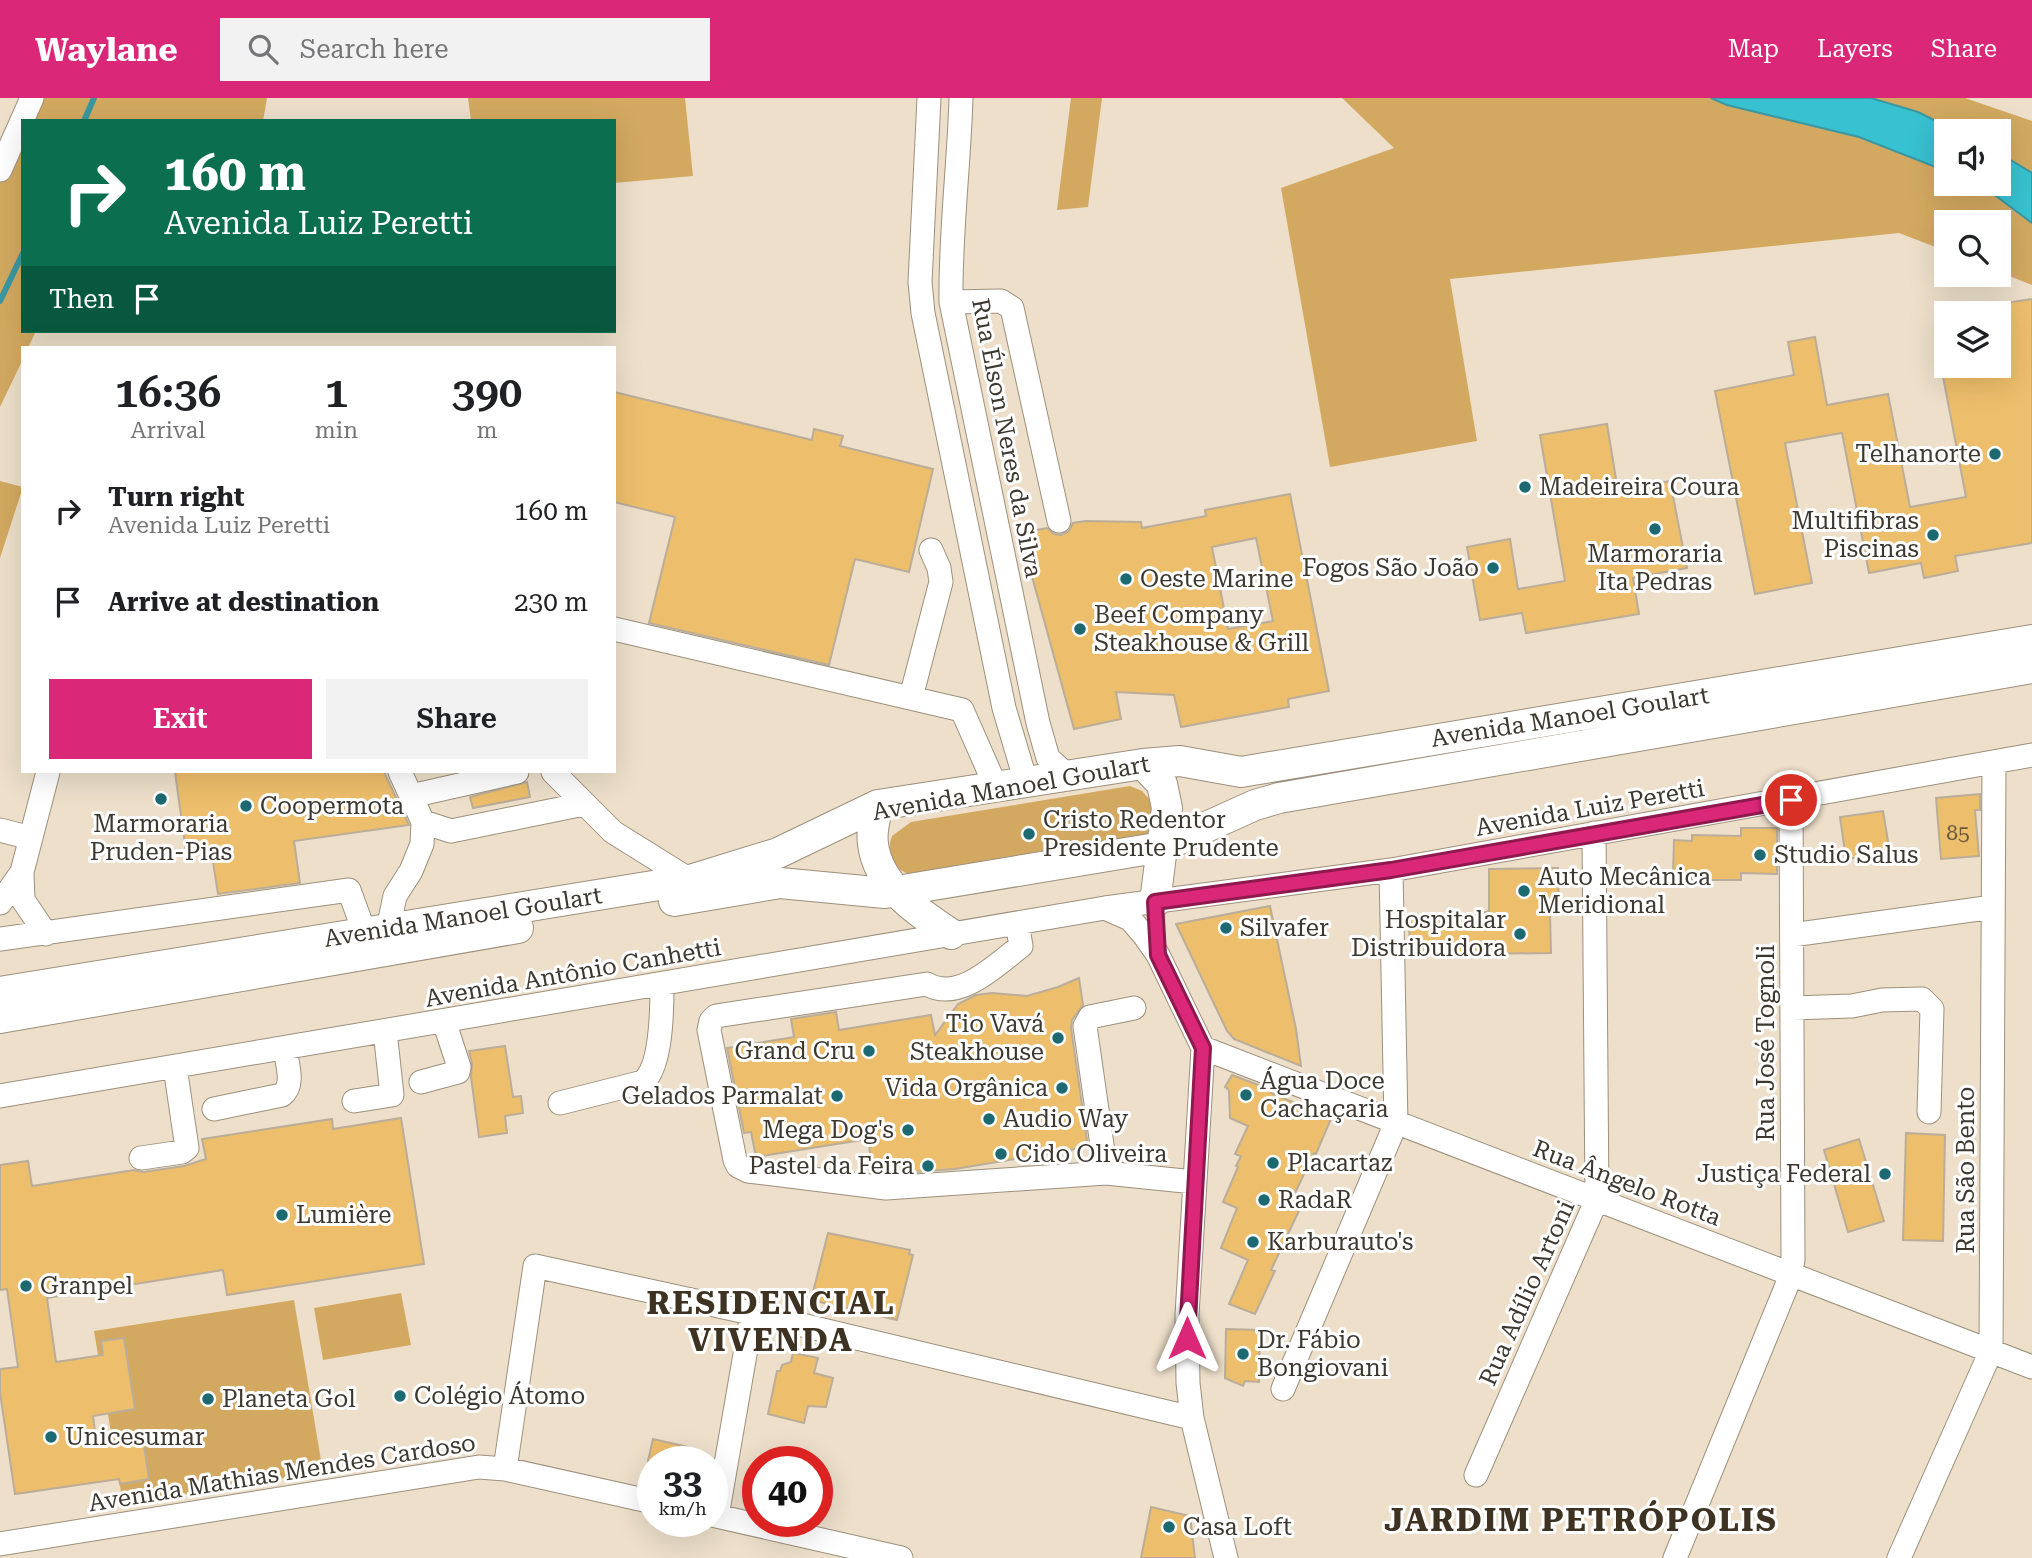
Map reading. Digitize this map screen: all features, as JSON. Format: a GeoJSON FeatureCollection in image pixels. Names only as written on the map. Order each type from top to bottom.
{"type":"FeatureCollection","features":[{"type":"Feature","properties":{"kind":"main road","name":"Avenida Manoel Goulart"},"geometry":{"type":"LineString","coordinates":[[0,992],[690,880],[778,853],[878,805],[1143,764],[1180,761],[1241,772],[2032,640]]}},
{"type":"Feature","properties":{"kind":"main road","name":"Avenida Manoel Goulart"},"geometry":{"type":"LineString","coordinates":[[0,1018],[780,883],[848,891],[895,892],[1162,847],[1279,797],[2032,667]]}},
{"type":"Feature","properties":{"kind":"main road"},"geometry":{"type":"LineString","coordinates":[[1143,764],[1162,784],[1167,829],[1155,902]]}},
{"type":"Feature","properties":{"kind":"main road"},"geometry":{"type":"LineString","coordinates":[[878,805],[872,842],[876,857],[895,892],[951,934]]}},
{"type":"Feature","properties":{"kind":"street"},"geometry":{"type":"LineString","coordinates":[[23,119],[32,98]]}},
{"type":"Feature","properties":{"kind":"street"},"geometry":{"type":"LineString","coordinates":[[929,98],[920,282],[923,313],[1004,708],[1026,782]]}},
{"type":"Feature","properties":{"kind":"street","name":"Rua Élson Neres da Silva"},"geometry":{"type":"LineString","coordinates":[[961,98],[959,163],[950,258],[951,302],[1044,746],[1048,758],[1068,776]]}},
{"type":"Feature","properties":{"kind":"street"},"geometry":{"type":"LineString","coordinates":[[0,170],[21,123]]}},
{"type":"Feature","properties":{"kind":"street"},"geometry":{"type":"LineString","coordinates":[[951,302],[1001,301],[1012,308],[1059,521]]}},
{"type":"Feature","properties":{"kind":"street"},"geometry":{"type":"LineString","coordinates":[[911,697],[941,582],[939,568],[931,550]]}},
{"type":"Feature","properties":{"kind":"street"},"geometry":{"type":"LineString","coordinates":[[975,565],[1005,560]]}},
{"type":"Feature","properties":{"kind":"street"},"geometry":{"type":"LineString","coordinates":[[616,629],[962,710],[996,787]]}},
{"type":"Feature","properties":{"kind":"street","name":"Avenida Luiz Peretti"},"geometry":{"type":"LineString","coordinates":[[1155,902],[1391,870],[2032,755]]}},
{"type":"Feature","properties":{"kind":"street","name":"Rua São Bento"},"geometry":{"type":"LineString","coordinates":[[1899,1558],[1991,1351],[1994,763]]}},
{"type":"Feature","properties":{"kind":"street"},"geometry":{"type":"LineString","coordinates":[[46,934],[23,900],[22,872],[48,773]]}},
{"type":"Feature","properties":{"kind":"street"},"geometry":{"type":"LineString","coordinates":[[0,939],[349,890],[377,931],[411,871],[422,844],[423,822],[400,773]]}},
{"type":"Feature","properties":{"kind":"street"},"geometry":{"type":"LineString","coordinates":[[411,796],[513,773]]}},
{"type":"Feature","properties":{"kind":"street"},"geometry":{"type":"LineString","coordinates":[[554,773],[613,832],[690,880]]}},
{"type":"Feature","properties":{"kind":"street","name":"Rua José Tognoli"},"geometry":{"type":"LineString","coordinates":[[1675,1558],[1791,1274],[1791,800]]}},
{"type":"Feature","properties":{"kind":"street"},"geometry":{"type":"LineString","coordinates":[[423,822],[451,831],[584,804]]}},
{"type":"Feature","properties":{"kind":"street"},"geometry":{"type":"LineString","coordinates":[[0,830],[31,838]]}},
{"type":"Feature","properties":{"kind":"street","name":"Rua Adílio Artoni"},"geometry":{"type":"LineString","coordinates":[[1476,1475],[1597,1199],[1594,833]]}},
{"type":"Feature","properties":{"kind":"street"},"geometry":{"type":"LineString","coordinates":[[1283,1390],[1396,1123],[1391,870]]}},
{"type":"Feature","properties":{"kind":"street"},"geometry":{"type":"LineString","coordinates":[[0,904],[22,872]]}},
{"type":"Feature","properties":{"kind":"street"},"geometry":{"type":"LineString","coordinates":[[1155,902],[1158,955]]}},
{"type":"Feature","properties":{"kind":"street","name":"Avenida Antônio Canhetti"},"geometry":{"type":"LineString","coordinates":[[0,1096],[1105,908],[1155,902]]}},
{"type":"Feature","properties":{"kind":"street"},"geometry":{"type":"LineString","coordinates":[[1792,935],[1993,907]]}},
{"type":"Feature","properties":{"kind":"street"},"geometry":{"type":"LineString","coordinates":[[1105,908],[1130,919],[1158,955],[1203,1048],[1187,1315],[1192,1418],[1226,1558]]}},
{"type":"Feature","properties":{"kind":"street"},"geometry":{"type":"LineString","coordinates":[[1017,923],[1021,946],[970,984],[942,990],[927,984],[716,1016],[711,1021],[709,1030],[738,1166],[748,1171],[886,1188],[1106,1173],[1194,1182]]}},
{"type":"Feature","properties":{"kind":"street"},"geometry":{"type":"LineString","coordinates":[[560,1103],[643,1082],[649,1077],[659,1037],[662,984]]}},
{"type":"Feature","properties":{"kind":"street"},"geometry":{"type":"LineString","coordinates":[[1792,1008],[1852,1006],[1882,999],[1922,999],[1928,1003],[1932,1009],[1929,1112]]}},
{"type":"Feature","properties":{"kind":"street"},"geometry":{"type":"LineString","coordinates":[[1106,1173],[1085,1026],[1090,1017],[1134,1008]]}},
{"type":"Feature","properties":{"kind":"street"},"geometry":{"type":"LineString","coordinates":[[421,1082],[458,1072],[459,1067],[444,1021]]}},
{"type":"Feature","properties":{"kind":"street"},"geometry":{"type":"LineString","coordinates":[[354,1101],[392,1095],[386,1031]]}},
{"type":"Feature","properties":{"kind":"street","name":"Rua Ângelo Rotta"},"geometry":{"type":"LineString","coordinates":[[1203,1048],[2032,1367]]}},
{"type":"Feature","properties":{"kind":"street"},"geometry":{"type":"LineString","coordinates":[[214,1109],[282,1095],[290,1085],[285,1049]]}},
{"type":"Feature","properties":{"kind":"street"},"geometry":{"type":"LineString","coordinates":[[141,1158],[182,1152],[187,1148],[175,1067]]}},
{"type":"Feature","properties":{"kind":"street"},"geometry":{"type":"LineString","coordinates":[[505,1469],[535,1266],[752,1314],[1192,1418]]}},
{"type":"Feature","properties":{"kind":"street"},"geometry":{"type":"LineString","coordinates":[[727,1446],[752,1314]]}},
{"type":"Feature","properties":{"kind":"street","name":"Avenida Mathias Mendes Cardoso"},"geometry":{"type":"LineString","coordinates":[[0,1544],[479,1467],[505,1469],[637,1498]]}},
{"type":"Feature","properties":{"kind":"street"},"geometry":{"type":"LineString","coordinates":[[728,1518],[901,1558]]}},
{"type":"Feature","properties":{"kind":"shaded area"},"geometry":{"type":"Polygon","coordinates":[[[37,98],[267,98],[263,119],[28,119],[37,98]]]}},
{"type":"Feature","properties":{"kind":"shaded area"},"geometry":{"type":"Polygon","coordinates":[[[468,98],[685,98],[693,176],[616,183],[616,119],[471,119],[468,98]]]}},
{"type":"Feature","properties":{"kind":"shaded area"},"geometry":{"type":"Polygon","coordinates":[[[1071,98],[1102,98],[1088,207],[1057,210],[1071,98]]]}},
{"type":"Feature","properties":{"kind":"shaded area"},"geometry":{"type":"Polygon","coordinates":[[[1342,98],[1711,98],[1727,105],[1859,137],[1934,166],[1934,196],[1998,196],[2032,223],[2032,285],[2011,277],[2011,210],[1934,210],[1934,246],[1899,233],[1450,279],[1477,441],[1330,467],[1281,188],[1394,148],[1342,98]]]}},
{"type":"Feature","properties":{"kind":"shaded area"},"geometry":{"type":"Polygon","coordinates":[[[1871,98],[1965,98],[2032,121],[2032,173],[2011,160],[2011,119],[1934,120],[1918,112],[1871,98]]]}},
{"type":"Feature","properties":{"kind":"shaded area"},"geometry":{"type":"Polygon","coordinates":[[[21,133],[21,333],[35,333],[29,346],[21,346],[21,363],[0,407],[0,179],[21,133]]]}},
{"type":"Feature","properties":{"kind":"shaded area"},"geometry":{"type":"Polygon","coordinates":[[[0,481],[21,486],[21,493],[0,558],[0,481]]]}},
{"type":"Feature","properties":{"kind":"shaded area"},"geometry":{"type":"Polygon","coordinates":[[[1130,786],[1142,791],[1153,803],[1149,834],[918,876],[898,868],[889,851],[892,836],[911,822],[1130,786]]]}},
{"type":"Feature","properties":{"kind":"shaded area"},"geometry":{"type":"Polygon","coordinates":[[[401,1293],[411,1345],[323,1360],[314,1308],[401,1293]]]}},
{"type":"Feature","properties":{"kind":"shaded area","name":"Planeta Gol"},"geometry":{"type":"Polygon","coordinates":[[[294,1300],[323,1472],[123,1504],[94,1331],[294,1300]]]}},
{"type":"Feature","properties":{"kind":"water"},"geometry":{"type":"Polygon","coordinates":[[[1711,98],[1871,98],[1918,112],[1934,120],[1934,166],[1859,137],[1727,105],[1711,98]]]}},
{"type":"Feature","properties":{"kind":"water"},"geometry":{"type":"Polygon","coordinates":[[[2011,160],[2032,173],[2032,223],[1996,196],[2011,196],[2011,160]]]}},
{"type":"Feature","properties":{"kind":"building"},"geometry":{"type":"Polygon","coordinates":[[[2032,299],[2032,543],[1955,556],[1958,571],[1924,578],[1921,563],[1869,573],[1842,433],[1785,443],[1812,583],[1755,594],[1715,391],[1794,375],[1788,342],[1815,337],[1827,405],[1888,394],[1910,507],[1966,497],[1943,378],[2011,378],[2011,302],[2032,299]]]}},
{"type":"Feature","properties":{"kind":"building"},"geometry":{"type":"Polygon","coordinates":[[[616,392],[812,440],[814,429],[843,436],[840,446],[933,469],[909,572],[855,559],[829,665],[649,623],[675,517],[616,502],[616,392]]]}},
{"type":"Feature","properties":{"kind":"building"},"geometry":{"type":"Polygon","coordinates":[[[1607,424],[1618,491],[1670,481],[1687,568],[1633,578],[1639,614],[1526,633],[1522,613],[1480,620],[1467,547],[1510,539],[1518,589],[1565,581],[1540,435],[1607,424]]]}},
{"type":"Feature","properties":{"kind":"building"},"geometry":{"type":"Polygon","coordinates":[[[1290,494],[1329,691],[1288,699],[1289,707],[1181,727],[1174,695],[1116,692],[1121,719],[1074,729],[1020,533],[1047,528],[1054,534],[1061,535],[1069,531],[1073,523],[1086,521],[1141,522],[1142,528],[1206,516],[1205,510],[1290,494]],[[1256,538],[1212,547],[1228,629],[1273,621],[1256,538]]]}},
{"type":"Feature","properties":{"kind":"building"},"geometry":{"type":"Polygon","coordinates":[[[175,773],[384,773],[409,825],[294,841],[300,883],[218,894],[211,849],[186,852],[175,773]]]}},
{"type":"Feature","properties":{"kind":"building"},"geometry":{"type":"Polygon","coordinates":[[[527,782],[530,797],[473,808],[470,797],[527,782]]]}},
{"type":"Feature","properties":{"kind":"building"},"geometry":{"type":"Polygon","coordinates":[[[1980,794],[1980,810],[1975,810],[1979,856],[1941,859],[1936,798],[1980,794]]]}},
{"type":"Feature","properties":{"kind":"building"},"geometry":{"type":"Polygon","coordinates":[[[1883,811],[1890,853],[1846,859],[1840,817],[1883,811]]]}},
{"type":"Feature","properties":{"kind":"building"},"geometry":{"type":"Polygon","coordinates":[[[1741,828],[1777,828],[1777,874],[1741,873],[1741,880],[1692,880],[1692,873],[1673,873],[1674,840],[1692,841],[1692,835],[1741,836],[1741,828]]]}},
{"type":"Feature","properties":{"kind":"building"},"geometry":{"type":"Polygon","coordinates":[[[1558,868],[1559,913],[1550,913],[1551,953],[1410,955],[1409,916],[1477,915],[1489,911],[1489,869],[1558,868]]]}},
{"type":"Feature","properties":{"kind":"building"},"geometry":{"type":"Polygon","coordinates":[[[1270,906],[1296,1029],[1301,1066],[1234,1039],[1227,1031],[1176,924],[1270,906]]]}},
{"type":"Feature","properties":{"kind":"building"},"geometry":{"type":"Polygon","coordinates":[[[1079,978],[1083,1005],[1072,1020],[1071,1028],[1088,1147],[955,1169],[886,1174],[873,1172],[868,1139],[756,1157],[751,1132],[744,1133],[727,1048],[794,1037],[791,1019],[836,1012],[839,1030],[931,1015],[935,1035],[958,1004],[976,995],[992,993],[1027,996],[1079,978]]]}},
{"type":"Feature","properties":{"kind":"building"},"geometry":{"type":"Polygon","coordinates":[[[505,1046],[513,1097],[521,1096],[523,1113],[505,1116],[507,1133],[479,1137],[469,1051],[505,1046]]]}},
{"type":"Feature","properties":{"kind":"building"},"geometry":{"type":"Polygon","coordinates":[[[1232,1075],[1272,1090],[1271,1093],[1307,1108],[1308,1104],[1333,1114],[1295,1193],[1305,1198],[1271,1270],[1275,1271],[1255,1314],[1229,1304],[1248,1260],[1221,1248],[1237,1208],[1223,1202],[1241,1156],[1235,1154],[1248,1126],[1230,1118],[1229,1090],[1225,1087],[1232,1075]]]}},
{"type":"Feature","properties":{"kind":"building"},"geometry":{"type":"Polygon","coordinates":[[[401,1118],[424,1264],[227,1295],[223,1270],[47,1298],[56,1362],[103,1355],[101,1341],[124,1338],[135,1409],[93,1416],[97,1447],[143,1439],[149,1479],[120,1484],[119,1479],[15,1494],[0,1393],[0,1369],[18,1367],[7,1289],[0,1290],[0,1165],[28,1161],[32,1186],[134,1170],[143,1172],[184,1166],[206,1159],[202,1139],[332,1119],[333,1129],[401,1118]]]}},
{"type":"Feature","properties":{"kind":"building"},"geometry":{"type":"Polygon","coordinates":[[[1906,1133],[1945,1135],[1943,1241],[1903,1240],[1906,1133]]]}},
{"type":"Feature","properties":{"kind":"building"},"geometry":{"type":"Polygon","coordinates":[[[1859,1139],[1884,1221],[1848,1232],[1824,1150],[1859,1139]]]}},
{"type":"Feature","properties":{"kind":"building"},"geometry":{"type":"Polygon","coordinates":[[[828,1233],[910,1250],[909,1254],[913,1255],[897,1320],[811,1300],[828,1233]]]}},
{"type":"Feature","properties":{"kind":"building","name":"Dr. Fábio Bongiovani"},"geometry":{"type":"Polygon","coordinates":[[[1226,1329],[1260,1330],[1259,1382],[1245,1381],[1243,1386],[1225,1378],[1226,1329]]]}},
{"type":"Feature","properties":{"kind":"building"},"geometry":{"type":"Polygon","coordinates":[[[793,1353],[818,1358],[814,1373],[833,1378],[826,1407],[808,1406],[804,1423],[768,1414],[777,1371],[780,1371],[782,1365],[791,1362],[793,1353]]]}},
{"type":"Feature","properties":{"kind":"building"},"geometry":{"type":"Polygon","coordinates":[[[653,1439],[684,1446],[651,1446],[653,1439]]]}},
{"type":"Feature","properties":{"kind":"building","name":"Casa Loft"},"geometry":{"type":"Polygon","coordinates":[[[1151,1507],[1190,1516],[1195,1558],[1141,1558],[1151,1507]]]}},
{"type":"Feature","properties":{"kind":"waterway"},"geometry":{"type":"LineString","coordinates":[[85,119],[94,98]]}},
{"type":"Feature","properties":{"kind":"waterway"},"geometry":{"type":"LineString","coordinates":[[0,301],[21,257]]}},
{"type":"Feature","properties":{"kind":"place","name":"Telhanorte"},"geometry":{"type":"Point","coordinates":[1995,454]}},
{"type":"Feature","properties":{"kind":"place","name":"Madeireira Coura"},"geometry":{"type":"Point","coordinates":[1525,487]}},
{"type":"Feature","properties":{"kind":"place","name":"Marmoraria Ita Pedras"},"geometry":{"type":"Point","coordinates":[1655,529]}},
{"type":"Feature","properties":{"kind":"place","name":"Multifibras Piscinas"},"geometry":{"type":"Point","coordinates":[1933,535]}},
{"type":"Feature","properties":{"kind":"place","name":"Fogos São João"},"geometry":{"type":"Point","coordinates":[1493,568]}},
{"type":"Feature","properties":{"kind":"place","name":"Oeste Marine"},"geometry":{"type":"Point","coordinates":[1126,579]}},
{"type":"Feature","properties":{"kind":"place","name":"Beef Company Steakhouse & Grill"},"geometry":{"type":"Point","coordinates":[1080,629]}},
{"type":"Feature","properties":{"kind":"place","name":"Marmoraria Pruden-Pias"},"geometry":{"type":"Point","coordinates":[161,799]}},
{"type":"Feature","properties":{"kind":"place","name":"Coopermota"},"geometry":{"type":"Point","coordinates":[246,806]}},
{"type":"Feature","properties":{"kind":"place","name":"Cristo Redentor Presidente Prudente"},"geometry":{"type":"Point","coordinates":[1029,834]}},
{"type":"Feature","properties":{"kind":"place","name":"Studio Salus"},"geometry":{"type":"Point","coordinates":[1760,855]}},
{"type":"Feature","properties":{"kind":"place","name":"Auto Mecânica Meridional"},"geometry":{"type":"Point","coordinates":[1524,891]}},
{"type":"Feature","properties":{"kind":"place","name":"Silvafer"},"geometry":{"type":"Point","coordinates":[1226,928]}},
{"type":"Feature","properties":{"kind":"place","name":"Hospitalar Distribuidora"},"geometry":{"type":"Point","coordinates":[1520,934]}},
{"type":"Feature","properties":{"kind":"place","name":"Tio Vavá Steakhouse"},"geometry":{"type":"Point","coordinates":[1058,1038]}},
{"type":"Feature","properties":{"kind":"place","name":"Grand Cru"},"geometry":{"type":"Point","coordinates":[869,1051]}},
{"type":"Feature","properties":{"kind":"place","name":"Vida Orgânica"},"geometry":{"type":"Point","coordinates":[1062,1088]}},
{"type":"Feature","properties":{"kind":"place","name":"Água Doce Cachaçaria"},"geometry":{"type":"Point","coordinates":[1246,1095]}},
{"type":"Feature","properties":{"kind":"place","name":"Gelados Parmalat"},"geometry":{"type":"Point","coordinates":[837,1096]}},
{"type":"Feature","properties":{"kind":"place","name":"Audio Way"},"geometry":{"type":"Point","coordinates":[989,1119]}},
{"type":"Feature","properties":{"kind":"place","name":"Mega Dog's"},"geometry":{"type":"Point","coordinates":[908,1130]}},
{"type":"Feature","properties":{"kind":"place","name":"Cido Oliveira"},"geometry":{"type":"Point","coordinates":[1001,1154]}},
{"type":"Feature","properties":{"kind":"place","name":"Placartaz"},"geometry":{"type":"Point","coordinates":[1273,1163]}},
{"type":"Feature","properties":{"kind":"place","name":"Pastel da Feira"},"geometry":{"type":"Point","coordinates":[928,1166]}},
{"type":"Feature","properties":{"kind":"place","name":"Justiça Federal"},"geometry":{"type":"Point","coordinates":[1885,1174]}},
{"type":"Feature","properties":{"kind":"place","name":"RadaR"},"geometry":{"type":"Point","coordinates":[1264,1200]}},
{"type":"Feature","properties":{"kind":"place","name":"Lumière"},"geometry":{"type":"Point","coordinates":[282,1215]}},
{"type":"Feature","properties":{"kind":"place","name":"Karburauto's"},"geometry":{"type":"Point","coordinates":[1253,1242]}},
{"type":"Feature","properties":{"kind":"place","name":"Granpel"},"geometry":{"type":"Point","coordinates":[26,1286]}},
{"type":"Feature","properties":{"kind":"place","name":"Dr. Fábio Bongiovani"},"geometry":{"type":"Point","coordinates":[1243,1354]}},
{"type":"Feature","properties":{"kind":"place","name":"Colégio Átomo"},"geometry":{"type":"Point","coordinates":[400,1396]}},
{"type":"Feature","properties":{"kind":"place","name":"Planeta Gol"},"geometry":{"type":"Point","coordinates":[208,1399]}},
{"type":"Feature","properties":{"kind":"place","name":"Unicesumar"},"geometry":{"type":"Point","coordinates":[51,1437]}},
{"type":"Feature","properties":{"kind":"place","name":"Casa Loft"},"geometry":{"type":"Point","coordinates":[1169,1527]}},
{"type":"Feature","properties":{"kind":"district","name":"RESIDENCIAL VIVENDA"},"geometry":{"type":"Point","coordinates":[771,1322]}},
{"type":"Feature","properties":{"kind":"district","name":"JARDIM PETRÓPOLIS"},"geometry":{"type":"Point","coordinates":[1581,1520]}},
{"type":"Feature","properties":{"kind":"route"},"geometry":{"type":"LineString","coordinates":[[1187,1338],[1203,1048],[1158,955],[1155,902],[1391,870],[1791,800]]}}]}
